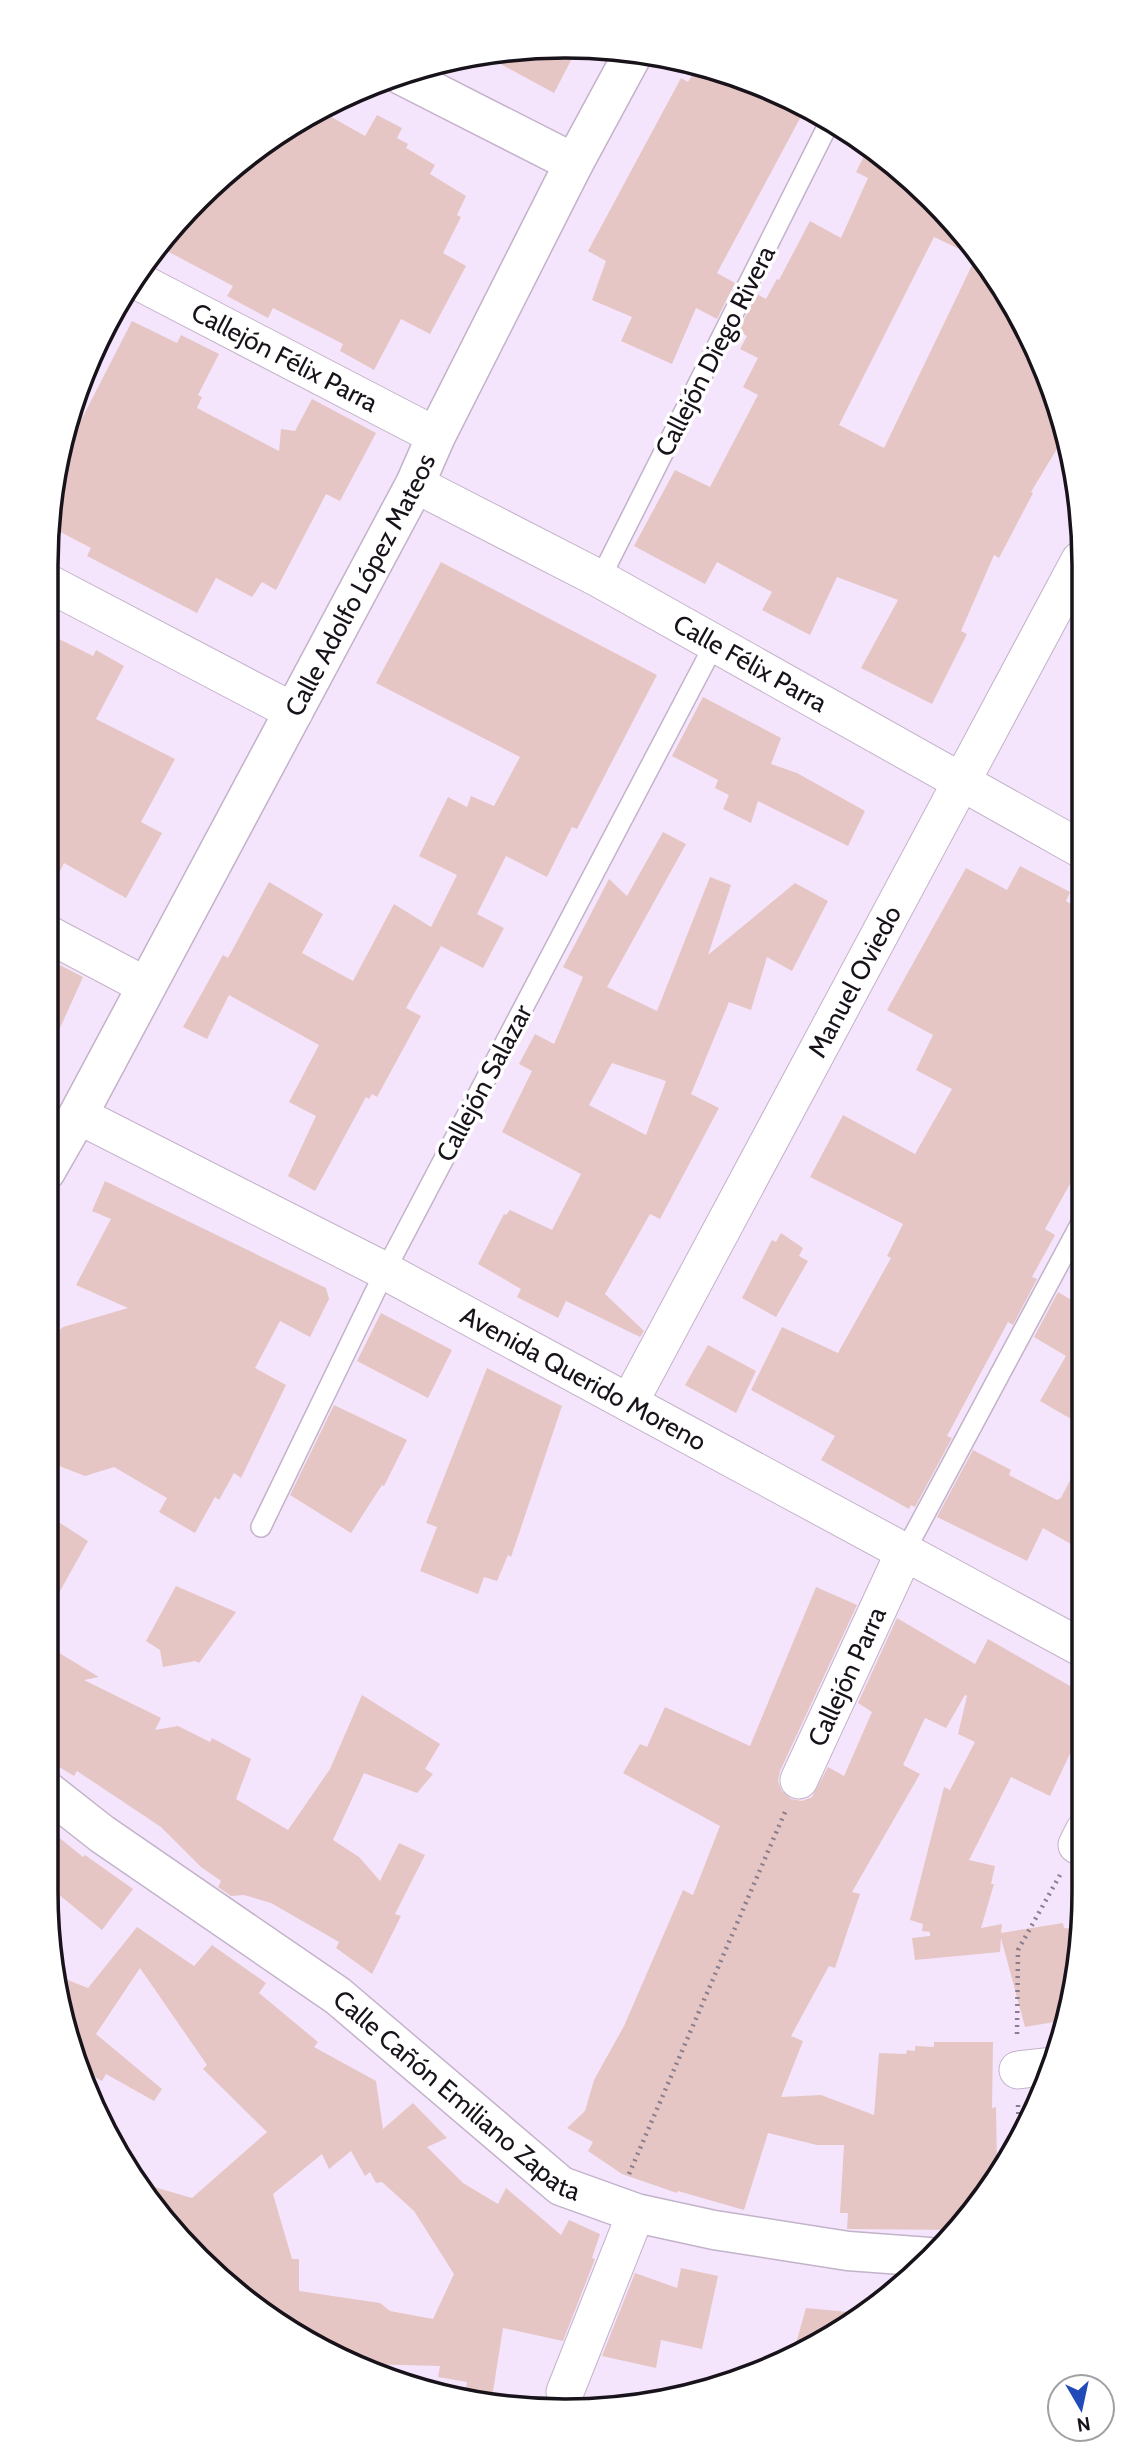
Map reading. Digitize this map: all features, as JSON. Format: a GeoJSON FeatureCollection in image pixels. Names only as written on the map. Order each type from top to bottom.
{"type":"FeatureCollection","features":[{"type":"Feature","properties":{"kind":"street","name":"Calle Adolfo López Mateos"},"geometry":{"type":"LineString","coordinates":[[58,1151],[415,484],[436,436],[574,163],[629,62]]}},
{"type":"Feature","properties":{"kind":"street"},"geometry":{"type":"LineString","coordinates":[[414,81],[574,163]]}},
{"type":"Feature","properties":{"kind":"street","name":"Callejón Félix Parra"},"geometry":{"type":"LineString","coordinates":[[143,284],[436,436]]}},
{"type":"Feature","properties":{"kind":"street","name":"Calle Félix Parra"},"geometry":{"type":"LineString","coordinates":[[415,484],[600,579],[1072,844]]}},
{"type":"Feature","properties":{"kind":"street","name":"Manuel Oviedo"},"geometry":{"type":"LineString","coordinates":[[629,1403],[1072,575]]}},
{"type":"Feature","properties":{"kind":"street"},"geometry":{"type":"LineString","coordinates":[[58,588],[294,712]]}},
{"type":"Feature","properties":{"kind":"street"},"geometry":{"type":"LineString","coordinates":[[58,939],[146,986]]}},
{"type":"Feature","properties":{"kind":"street","name":"Avenida Querido Moreno"},"geometry":{"type":"LineString","coordinates":[[79,1115],[385,1271],[1072,1643]]}},
{"type":"Feature","properties":{"kind":"street","name":"Callejón Parra"},"geometry":{"type":"LineString","coordinates":[[799,1780],[904,1553]]}},
{"type":"Feature","properties":{"kind":"street","name":"Calle Cañón Emiliano Zapata"},"geometry":{"type":"LineString","coordinates":[[58,1799],[102,1834],[338,1996],[561,2186],[636,2213],[714,2230],[848,2251],[918,2256]]}},
{"type":"Feature","properties":{"kind":"street"},"geometry":{"type":"LineString","coordinates":[[565,2392],[636,2213]]}},
{"type":"Feature","properties":{"kind":"lane","name":"Callejón Diego Rivera"},"geometry":{"type":"LineString","coordinates":[[600,579],[826,130]]}},
{"type":"Feature","properties":{"kind":"lane","name":"Callejón Salazar"},"geometry":{"type":"LineString","coordinates":[[261,1527],[385,1271],[715,643]]}},
{"type":"Feature","properties":{"kind":"lane","name":"Callejón Parra"},"geometry":{"type":"LineString","coordinates":[[904,1553],[1072,1240]]}},
{"type":"Feature","properties":{"kind":"path","name":"Callejón Parra"},"geometry":{"type":"LineString","coordinates":[[640,2148],[799,1780]]}},
{"type":"Feature","properties":{"kind":"path"},"geometry":{"type":"LineString","coordinates":[[1035,2068],[1018,1950],[1072,1854]]}},
{"type":"Feature","properties":{"kind":"building"},"geometry":{"type":"Polygon","coordinates":[[[572,58],[554,93],[497,62],[572,58]]]}},
{"type":"Feature","properties":{"kind":"building"},"geometry":{"type":"Polygon","coordinates":[[[693,74],[696,75],[759,96],[801,116],[717,273],[735,283],[717,319],[696,308],[672,364],[621,341],[632,317],[592,300],[606,261],[588,251],[681,78],[688,82],[693,74]]]}},
{"type":"Feature","properties":{"kind":"building"},"geometry":{"type":"Polygon","coordinates":[[[377,115],[402,128],[397,138],[408,144],[406,148],[435,165],[430,174],[466,196],[457,215],[461,217],[443,253],[466,266],[430,334],[401,319],[374,370],[340,351],[343,344],[273,308],[268,318],[227,296],[233,286],[167,251],[206,206],[256,163],[283,143],[330,116],[365,136],[377,115]]]}},
{"type":"Feature","properties":{"kind":"building"},"geometry":{"type":"Polygon","coordinates":[[[864,156],[924,206],[962,251],[934,237],[839,425],[884,448],[973,264],[987,283],[1020,341],[1034,371],[1058,447],[1031,492],[1033,493],[999,558],[994,555],[961,631],[967,634],[932,704],[861,668],[898,600],[837,577],[810,635],[762,610],[772,592],[717,562],[705,584],[634,546],[675,470],[710,487],[758,395],[743,387],[758,358],[740,349],[747,336],[738,331],[757,294],[766,299],[777,279],[779,280],[810,221],[841,238],[868,178],[856,172],[864,156]]]}},
{"type":"Feature","properties":{"kind":"building"},"geometry":{"type":"Polygon","coordinates":[[[132,321],[177,343],[181,335],[219,354],[198,395],[202,397],[197,408],[279,451],[281,429],[295,431],[312,399],[376,433],[340,501],[326,494],[276,590],[262,582],[252,597],[216,578],[197,613],[87,556],[91,548],[59,531],[67,466],[77,429],[132,321]]]}},
{"type":"Feature","properties":{"kind":"building"},"geometry":{"type":"Polygon","coordinates":[[[441,562],[657,675],[577,829],[572,827],[547,877],[506,856],[477,914],[504,928],[483,968],[441,946],[406,1008],[421,1016],[377,1097],[372,1094],[369,1099],[366,1097],[315,1191],[288,1176],[316,1116],[289,1102],[319,1045],[229,995],[207,1039],[183,1027],[223,955],[228,958],[269,882],[323,914],[302,953],[353,981],[394,904],[431,927],[457,875],[419,856],[448,797],[467,807],[471,796],[494,806],[520,757],[376,683],[441,562]]]}},
{"type":"Feature","properties":{"kind":"building"},"geometry":{"type":"Polygon","coordinates":[[[58,638],[93,656],[96,650],[124,666],[96,719],[175,759],[141,822],[162,833],[126,898],[64,863],[58,875],[58,638]]]}},
{"type":"Feature","properties":{"kind":"building"},"geometry":{"type":"Polygon","coordinates":[[[703,697],[781,738],[771,764],[797,773],[865,811],[848,846],[758,801],[751,823],[723,809],[729,795],[715,788],[718,780],[672,756],[703,697]]]}},
{"type":"Feature","properties":{"kind":"building"},"geometry":{"type":"Polygon","coordinates":[[[663,832],[686,844],[607,987],[657,1011],[710,877],[731,885],[708,955],[795,883],[828,901],[792,971],[767,957],[751,1010],[729,1002],[691,1094],[719,1108],[660,1219],[650,1214],[605,1294],[644,1331],[640,1337],[566,1301],[558,1318],[517,1297],[521,1289],[478,1264],[504,1214],[510,1210],[552,1230],[581,1174],[502,1132],[532,1071],[519,1064],[535,1034],[554,1044],[583,977],[563,967],[609,879],[627,896],[663,832]],[[612,1063],[589,1105],[646,1135],[666,1081],[612,1063]]]}},
{"type":"Feature","properties":{"kind":"building"},"geometry":{"type":"Polygon","coordinates":[[[1020,866],[1070,892],[1066,901],[1072,905],[1072,1180],[1045,1229],[1055,1235],[1032,1277],[1037,1279],[1013,1325],[1008,1322],[947,1436],[952,1438],[915,1507],[911,1505],[909,1509],[821,1460],[835,1436],[751,1390],[782,1327],[838,1353],[891,1258],[887,1256],[903,1224],[810,1177],[843,1115],[915,1154],[952,1089],[916,1070],[933,1035],[887,1010],[966,868],[1007,890],[1020,866]]]}},
{"type":"Feature","properties":{"kind":"building"},"geometry":{"type":"Polygon","coordinates":[[[58,964],[83,977],[58,1032],[58,964]]]}},
{"type":"Feature","properties":{"kind":"building"},"geometry":{"type":"Polygon","coordinates":[[[105,1181],[326,1288],[329,1299],[310,1337],[280,1321],[255,1368],[286,1385],[241,1478],[234,1473],[219,1500],[215,1497],[195,1533],[159,1512],[167,1498],[114,1467],[85,1476],[58,1466],[58,1331],[63,1327],[128,1308],[76,1285],[111,1219],[92,1211],[105,1181]]]}},
{"type":"Feature","properties":{"kind":"building"},"geometry":{"type":"Polygon","coordinates":[[[781,1233],[803,1248],[799,1256],[808,1261],[776,1317],[742,1298],[772,1240],[776,1242],[781,1233]]]}},
{"type":"Feature","properties":{"kind":"building"},"geometry":{"type":"Polygon","coordinates":[[[1058,1292],[1072,1300],[1072,1420],[1040,1401],[1066,1356],[1034,1337],[1058,1292]]]}},
{"type":"Feature","properties":{"kind":"building"},"geometry":{"type":"Polygon","coordinates":[[[381,1313],[452,1350],[428,1398],[357,1361],[381,1313]]]}},
{"type":"Feature","properties":{"kind":"building"},"geometry":{"type":"Polygon","coordinates":[[[708,1345],[756,1371],[736,1413],[685,1385],[708,1345]]]}},
{"type":"Feature","properties":{"kind":"building"},"geometry":{"type":"Polygon","coordinates":[[[487,1368],[562,1406],[511,1557],[508,1555],[497,1581],[484,1577],[478,1594],[420,1571],[437,1527],[426,1523],[487,1368]]]}},
{"type":"Feature","properties":{"kind":"building"},"geometry":{"type":"Polygon","coordinates":[[[334,1405],[407,1440],[384,1486],[382,1485],[351,1533],[290,1495],[334,1405]]]}},
{"type":"Feature","properties":{"kind":"building"},"geometry":{"type":"Polygon","coordinates":[[[973,1450],[1011,1470],[1009,1475],[1057,1500],[1061,1498],[1072,1476],[1072,1545],[1043,1528],[1027,1561],[937,1517],[973,1450]]]}},
{"type":"Feature","properties":{"kind":"building"},"geometry":{"type":"Polygon","coordinates":[[[58,1522],[88,1541],[58,1595],[58,1522]]]}},
{"type":"Feature","properties":{"kind":"building"},"geometry":{"type":"Polygon","coordinates":[[[176,1586],[236,1612],[199,1663],[195,1661],[163,1667],[160,1650],[146,1641],[176,1586]]]}},
{"type":"Feature","properties":{"kind":"building"},"geometry":{"type":"Polygon","coordinates":[[[816,1587],[857,1605],[780,1771],[778,1781],[782,1791],[791,1799],[802,1801],[812,1797],[828,1767],[844,1776],[872,1712],[858,1703],[897,1618],[975,1664],[988,1639],[1072,1687],[1072,1749],[1050,1796],[1011,1777],[969,1860],[995,1866],[991,1884],[994,1884],[981,1928],[1002,1924],[1001,1933],[1063,1923],[1064,1928],[1071,1928],[1063,1991],[1055,2022],[1025,2027],[1001,1938],[1000,1952],[915,1960],[912,1938],[930,1936],[930,1932],[922,1931],[923,1924],[910,1920],[944,1787],[950,1790],[975,1742],[958,1734],[967,1696],[965,1695],[946,1728],[925,1718],[903,1765],[920,1774],[852,1892],[860,1894],[835,1968],[829,1966],[791,2036],[803,2041],[781,2097],[821,2095],[874,2115],[879,2053],[906,2054],[907,2050],[915,2051],[915,2046],[934,2047],[934,2042],[993,2042],[992,2108],[996,2107],[997,2158],[967,2201],[943,2230],[847,2229],[848,2213],[840,2213],[844,2145],[817,2145],[768,2133],[744,2210],[678,2191],[677,2193],[622,2174],[588,2151],[593,2142],[567,2128],[585,2111],[594,2080],[624,2026],[683,1890],[693,1895],[720,1826],[623,1773],[640,1744],[647,1747],[665,1707],[750,1746],[816,1587]]]}},
{"type":"Feature","properties":{"kind":"building"},"geometry":{"type":"Polygon","coordinates":[[[58,1652],[99,1677],[84,1680],[161,1718],[155,1730],[178,1726],[210,1742],[212,1738],[251,1759],[236,1799],[288,1830],[330,1769],[362,1695],[440,1744],[425,1769],[433,1774],[417,1793],[364,1773],[333,1840],[359,1857],[380,1881],[399,1843],[425,1855],[395,1914],[401,1916],[372,1974],[336,1948],[339,1942],[271,1903],[244,1895],[231,1896],[218,1887],[221,1881],[201,1867],[161,1827],[77,1771],[74,1776],[58,1766],[58,1652]]]}},
{"type":"Feature","properties":{"kind":"building"},"geometry":{"type":"Polygon","coordinates":[[[58,1837],[83,1857],[85,1855],[133,1889],[102,1930],[58,1894],[58,1837]]]}},
{"type":"Feature","properties":{"kind":"building"},"geometry":{"type":"Polygon","coordinates":[[[137,1927],[194,1966],[212,1945],[266,1983],[259,1993],[318,2042],[314,2047],[376,2081],[383,2129],[413,2103],[447,2138],[427,2147],[463,2183],[498,2204],[506,2188],[561,2235],[569,2220],[600,2234],[592,2258],[595,2259],[563,2341],[503,2328],[493,2394],[466,2390],[467,2382],[438,2377],[440,2366],[381,2364],[371,2361],[283,2314],[206,2251],[152,2186],[192,2198],[267,2132],[203,2069],[207,2065],[140,1968],[96,2034],[162,2089],[154,2101],[106,2074],[102,2081],[92,2076],[75,2023],[65,1979],[88,1988],[137,1927]],[[351,2151],[329,2169],[322,2154],[273,2194],[292,2259],[299,2259],[299,2291],[380,2303],[390,2311],[433,2319],[454,2274],[414,2211],[382,2182],[376,2183],[370,2172],[365,2176],[351,2151]]]}},
{"type":"Feature","properties":{"kind":"building"},"geometry":{"type":"Polygon","coordinates":[[[681,2268],[718,2276],[702,2349],[661,2340],[656,2368],[602,2356],[635,2273],[677,2288],[681,2268]]]}},
{"type":"Feature","properties":{"kind":"building"},"geometry":{"type":"Polygon","coordinates":[[[806,2308],[850,2312],[819,2331],[796,2343],[806,2308]]]}}]}
